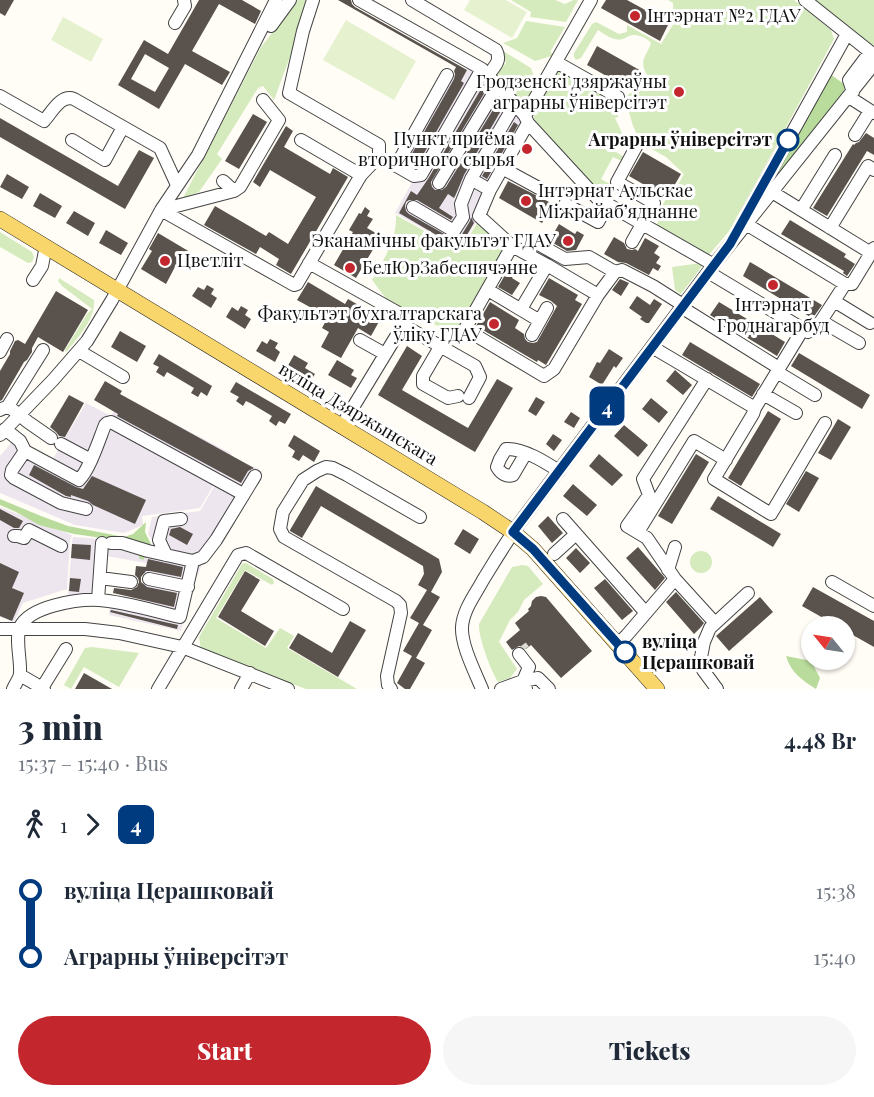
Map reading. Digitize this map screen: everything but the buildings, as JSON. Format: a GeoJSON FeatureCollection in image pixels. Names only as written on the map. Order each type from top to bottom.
{"type":"FeatureCollection","features":[{"type":"Feature","properties":{"kind":"main road","name":"вуліца Дзяржынскага"},"geometry":{"type":"LineString","coordinates":[[0,219],[513,532],[533,549],[657,689]]}},
{"type":"Feature","properties":{"kind":"street"},"geometry":{"type":"LineString","coordinates":[[175,23],[185,6],[184,0]]}},
{"type":"Feature","properties":{"kind":"street"},"geometry":{"type":"LineString","coordinates":[[243,494],[111,422],[105,425],[91,460],[79,480],[25,451],[20,441],[3,432],[87,341],[161,210],[198,155],[276,0]]}},
{"type":"Feature","properties":{"kind":"street"},"geometry":{"type":"LineString","coordinates":[[249,55],[290,0]]}},
{"type":"Feature","properties":{"kind":"street"},"geometry":{"type":"LineString","coordinates":[[161,210],[294,285],[297,284],[361,175],[379,156],[379,145],[289,93],[303,31],[313,0]]}},
{"type":"Feature","properties":{"kind":"street"},"geometry":{"type":"LineString","coordinates":[[359,0],[485,72],[597,198],[642,224],[808,332],[821,321],[845,284]]}},
{"type":"Feature","properties":{"kind":"street"},"geometry":{"type":"LineString","coordinates":[[379,156],[414,176],[421,175],[485,72],[498,60],[499,56],[496,50],[412,0]]}},
{"type":"Feature","properties":{"kind":"street"},"geometry":{"type":"LineString","coordinates":[[591,0],[526,119],[479,216],[512,246],[598,295]]}},
{"type":"Feature","properties":{"kind":"street"},"geometry":{"type":"LineString","coordinates":[[805,0],[872,53],[849,80],[851,94],[872,112],[855,135]]}},
{"type":"Feature","properties":{"kind":"street"},"geometry":{"type":"LineString","coordinates":[[730,244],[847,33]]}},
{"type":"Feature","properties":{"kind":"street"},"geometry":{"type":"LineString","coordinates":[[556,62],[618,97]]}},
{"type":"Feature","properties":{"kind":"street"},"geometry":{"type":"LineString","coordinates":[[482,689],[464,644],[463,618],[469,603],[513,532],[711,268],[874,64]]}},
{"type":"Feature","properties":{"kind":"street"},"geometry":{"type":"LineString","coordinates":[[396,166],[447,75]]}},
{"type":"Feature","properties":{"kind":"street"},"geometry":{"type":"LineString","coordinates":[[439,183],[498,86]]}},
{"type":"Feature","properties":{"kind":"street"},"geometry":{"type":"LineString","coordinates":[[0,96],[44,121],[63,99],[70,97],[160,148],[177,185]]}},
{"type":"Feature","properties":{"kind":"street"},"geometry":{"type":"LineString","coordinates":[[161,210],[234,191],[240,187],[279,120],[263,100]]}},
{"type":"Feature","properties":{"kind":"street"},"geometry":{"type":"LineString","coordinates":[[413,207],[454,231],[463,217],[461,204],[471,179],[515,104]]}},
{"type":"Feature","properties":{"kind":"street"},"geometry":{"type":"LineString","coordinates":[[72,140],[105,159],[123,127]]}},
{"type":"Feature","properties":{"kind":"street"},"geometry":{"type":"LineString","coordinates":[[301,140],[361,175]]}},
{"type":"Feature","properties":{"kind":"street"},"geometry":{"type":"LineString","coordinates":[[632,242],[654,203],[617,182],[637,145]]}},
{"type":"Feature","properties":{"kind":"street"},"geometry":{"type":"LineString","coordinates":[[801,210],[835,155]]}},
{"type":"Feature","properties":{"kind":"street"},"geometry":{"type":"LineString","coordinates":[[830,228],[868,166],[874,170]]}},
{"type":"Feature","properties":{"kind":"street"},"geometry":{"type":"LineString","coordinates":[[502,168],[546,192]]}},
{"type":"Feature","properties":{"kind":"street"},"geometry":{"type":"LineString","coordinates":[[471,179],[490,190]]}},
{"type":"Feature","properties":{"kind":"street"},"geometry":{"type":"LineString","coordinates":[[223,181],[234,191]]}},
{"type":"Feature","properties":{"kind":"street"},"geometry":{"type":"LineString","coordinates":[[746,224],[845,284],[852,284],[873,251],[830,228],[772,192]]}},
{"type":"Feature","properties":{"kind":"street"},"geometry":{"type":"LineString","coordinates":[[565,204],[598,222],[608,204]]}},
{"type":"Feature","properties":{"kind":"street"},"geometry":{"type":"LineString","coordinates":[[540,245],[565,259],[590,257],[615,272]]}},
{"type":"Feature","properties":{"kind":"street"},"geometry":{"type":"LineString","coordinates":[[33,280],[42,266],[46,246]]}},
{"type":"Feature","properties":{"kind":"street"},"geometry":{"type":"LineString","coordinates":[[512,246],[465,329],[544,376],[554,369],[598,295],[615,272],[622,270],[653,286],[815,395]]}},
{"type":"Feature","properties":{"kind":"street"},"geometry":{"type":"LineString","coordinates":[[42,266],[61,255]]}},
{"type":"Feature","properties":{"kind":"street"},"geometry":{"type":"LineString","coordinates":[[309,263],[404,316],[403,325],[341,427]]}},
{"type":"Feature","properties":{"kind":"street"},"geometry":{"type":"LineString","coordinates":[[521,309],[547,265]]}},
{"type":"Feature","properties":{"kind":"street"},"geometry":{"type":"LineString","coordinates":[[488,290],[540,321]]}},
{"type":"Feature","properties":{"kind":"street"},"geometry":{"type":"LineString","coordinates":[[834,301],[870,322]]}},
{"type":"Feature","properties":{"kind":"street"},"geometry":{"type":"LineString","coordinates":[[532,335],[547,308]]}},
{"type":"Feature","properties":{"kind":"street"},"geometry":{"type":"LineString","coordinates":[[821,321],[859,343]]}},
{"type":"Feature","properties":{"kind":"street"},"geometry":{"type":"LineString","coordinates":[[403,325],[474,366],[480,377],[463,397],[448,398],[423,384],[423,376],[440,347]]}},
{"type":"Feature","properties":{"kind":"street"},"geometry":{"type":"LineString","coordinates":[[804,329],[714,479],[771,514],[825,423]]}},
{"type":"Feature","properties":{"kind":"street"},"geometry":{"type":"LineString","coordinates":[[0,352],[7,339]]}},
{"type":"Feature","properties":{"kind":"street"},"geometry":{"type":"LineString","coordinates":[[360,340],[385,354]]}},
{"type":"Feature","properties":{"kind":"street"},"geometry":{"type":"LineString","coordinates":[[652,347],[755,408]]}},
{"type":"Feature","properties":{"kind":"street"},"geometry":{"type":"LineString","coordinates":[[43,350],[4,408],[20,415],[56,441],[91,460]]}},
{"type":"Feature","properties":{"kind":"street"},"geometry":{"type":"LineString","coordinates":[[79,351],[123,377]]}},
{"type":"Feature","properties":{"kind":"street"},"geometry":{"type":"LineString","coordinates":[[707,380],[643,479],[649,495],[627,526],[647,538],[672,574],[715,623]]}},
{"type":"Feature","properties":{"kind":"street"},"geometry":{"type":"LineString","coordinates":[[764,394],[796,413]]}},
{"type":"Feature","properties":{"kind":"street"},"geometry":{"type":"LineString","coordinates":[[638,532],[694,441],[726,459]]}},
{"type":"Feature","properties":{"kind":"street"},"geometry":{"type":"LineString","coordinates":[[25,451],[12,470],[11,475],[14,478],[61,503],[86,509]]}},
{"type":"Feature","properties":{"kind":"street"},"geometry":{"type":"LineString","coordinates":[[526,453],[559,471]]}},
{"type":"Feature","properties":{"kind":"street"},"geometry":{"type":"LineString","coordinates":[[392,689],[388,685],[387,676],[401,613],[400,606],[396,601],[284,537],[280,529],[283,512],[303,480],[326,467],[347,475],[420,517]]}},
{"type":"Feature","properties":{"kind":"street"},"geometry":{"type":"LineString","coordinates":[[98,600],[106,543],[122,543],[193,561],[203,557],[255,476]]}},
{"type":"Feature","properties":{"kind":"street"},"geometry":{"type":"LineString","coordinates":[[166,555],[159,540],[164,521],[181,519]]}},
{"type":"Feature","properties":{"kind":"street"},"geometry":{"type":"LineString","coordinates":[[563,519],[646,614]]}},
{"type":"Feature","properties":{"kind":"street"},"geometry":{"type":"LineString","coordinates":[[14,536],[24,538],[28,530],[61,546]]}},
{"type":"Feature","properties":{"kind":"street"},"geometry":{"type":"LineString","coordinates":[[554,554],[576,534]]}},
{"type":"Feature","properties":{"kind":"street"},"geometry":{"type":"LineString","coordinates":[[618,644],[646,614],[672,574],[675,547]]}},
{"type":"Feature","properties":{"kind":"street"},"geometry":{"type":"LineString","coordinates":[[158,689],[238,555],[246,553],[343,609]]}},
{"type":"Feature","properties":{"kind":"street"},"geometry":{"type":"LineString","coordinates":[[13,689],[20,675],[18,630],[24,620],[40,610],[67,603],[98,600],[180,617],[193,561]]}},
{"type":"Feature","properties":{"kind":"street"},"geometry":{"type":"LineString","coordinates":[[100,578],[131,582]]}},
{"type":"Feature","properties":{"kind":"street"},"geometry":{"type":"LineString","coordinates":[[149,579],[188,587]]}},
{"type":"Feature","properties":{"kind":"street"},"geometry":{"type":"LineString","coordinates":[[832,582],[874,606]]}},
{"type":"Feature","properties":{"kind":"street"},"geometry":{"type":"LineString","coordinates":[[717,689],[703,670],[704,642],[710,628],[748,593]]}},
{"type":"Feature","properties":{"kind":"street"},"geometry":{"type":"LineString","coordinates":[[0,629],[85,629],[119,633],[182,647],[288,689]]}},
{"type":"Feature","properties":{"kind":"street"},"geometry":{"type":"LineString","coordinates":[[20,675],[43,688],[66,649]]}},
{"type":"Feature","properties":{"kind":"street"},"geometry":{"type":"LineString","coordinates":[[522,652],[529,667],[524,685]]}},
{"type":"Feature","properties":{"kind":"street"},"geometry":{"type":"LineString","coordinates":[[241,689],[250,673]]}},
{"type":"Feature","properties":{"kind":"street"},"geometry":{"type":"LineString","coordinates":[[501,689],[524,685],[538,678],[549,689]]}},
{"type":"Feature","properties":{"kind":"shaded area"},"geometry":{"type":"Polygon","coordinates":[[[469,66],[479,71],[521,119],[522,125],[473,217],[477,220],[458,252],[448,245],[449,243],[395,213],[416,175],[393,161],[445,70],[459,78],[469,66]]]}},
{"type":"Feature","properties":{"kind":"shaded area"},"geometry":{"type":"Polygon","coordinates":[[[123,396],[232,454],[200,508],[142,516],[143,525],[124,533],[75,525],[0,493],[0,456],[12,442],[51,462],[86,403],[111,416],[123,396]]]}},
{"type":"Feature","properties":{"kind":"shaded area"},"geometry":{"type":"Polygon","coordinates":[[[232,456],[263,472],[239,509],[241,512],[218,544],[198,557],[157,548],[148,534],[152,517],[200,511],[232,456]]]}},
{"type":"Feature","properties":{"kind":"shaded area"},"geometry":{"type":"Polygon","coordinates":[[[0,507],[72,535],[67,589],[23,603],[14,622],[0,617],[0,507]]]}},
{"type":"Feature","properties":{"kind":"shaded area"},"geometry":{"type":"Polygon","coordinates":[[[73,537],[102,539],[96,595],[68,596],[73,537]]]}},
{"type":"Feature","properties":{"kind":"shaded area"},"geometry":{"type":"Polygon","coordinates":[[[107,542],[203,562],[191,591],[181,631],[109,615],[111,599],[139,602],[146,563],[106,556],[107,542]]]}},
{"type":"Feature","properties":{"kind":"green space"},"geometry":{"type":"Polygon","coordinates":[[[298,0],[311,0],[274,100],[263,86],[258,88],[217,154],[222,159],[199,192],[183,198],[261,47],[298,0]]]}},
{"type":"Feature","properties":{"kind":"green space"},"geometry":{"type":"Polygon","coordinates":[[[470,0],[506,0],[527,12],[512,38],[464,10],[470,0]]]}},
{"type":"Feature","properties":{"kind":"green space"},"geometry":{"type":"Polygon","coordinates":[[[511,0],[555,0],[565,4],[578,0],[566,22],[530,17],[531,12],[511,0]]]}},
{"type":"Feature","properties":{"kind":"green space"},"geometry":{"type":"Polygon","coordinates":[[[668,0],[794,0],[831,30],[834,39],[730,230],[708,256],[662,232],[657,225],[661,208],[666,199],[669,200],[684,174],[666,157],[641,143],[633,126],[625,98],[630,93],[636,93],[647,75],[643,62],[651,43],[635,35],[617,40],[598,30],[581,58],[576,60],[574,57],[574,53],[592,24],[596,22],[619,34],[627,32],[627,25],[661,44],[674,23],[673,3],[668,0]]]}},
{"type":"Feature","properties":{"kind":"green space"},"geometry":{"type":"Polygon","coordinates":[[[813,0],[874,0],[874,45],[869,44],[813,0]]]}},
{"type":"Feature","properties":{"kind":"green space"},"geometry":{"type":"Polygon","coordinates":[[[63,17],[103,39],[91,62],[51,40],[63,17]]]}},
{"type":"Feature","properties":{"kind":"green space"},"geometry":{"type":"Polygon","coordinates":[[[346,20],[416,61],[394,100],[323,60],[346,20]]]}},
{"type":"Feature","properties":{"kind":"green space"},"geometry":{"type":"Polygon","coordinates":[[[526,21],[565,27],[550,52],[555,55],[535,61],[503,43],[517,38],[526,21]]]}},
{"type":"Feature","properties":{"kind":"green space"},"geometry":{"type":"Polygon","coordinates":[[[503,51],[531,68],[537,87],[525,111],[495,76],[506,63],[503,51]]]}},
{"type":"Feature","properties":{"kind":"green space"},"geometry":{"type":"Polygon","coordinates":[[[560,70],[601,94],[607,102],[618,108],[618,117],[615,118],[622,133],[613,150],[624,157],[622,161],[613,157],[601,179],[610,184],[605,195],[599,193],[535,123],[536,110],[560,70]]]}},
{"type":"Feature","properties":{"kind":"green space"},"geometry":{"type":"Polygon","coordinates":[[[830,74],[844,84],[845,96],[780,178],[775,177],[773,174],[830,74]]]}},
{"type":"Feature","properties":{"kind":"green space"},"geometry":{"type":"Polygon","coordinates":[[[396,215],[446,243],[459,253],[479,220],[509,247],[459,336],[388,301],[372,280],[392,241],[396,215]]]}},
{"type":"Feature","properties":{"kind":"green space"},"geometry":{"type":"Polygon","coordinates":[[[0,232],[32,252],[34,257],[32,262],[28,263],[0,247],[0,232]]]}},
{"type":"Feature","properties":{"kind":"green space"},"geometry":{"type":"Polygon","coordinates":[[[701,263],[703,265],[681,294],[675,290],[672,267],[701,263]]]}},
{"type":"Feature","properties":{"kind":"green space"},"geometry":{"type":"Polygon","coordinates":[[[59,278],[94,300],[94,307],[89,321],[66,352],[65,350],[92,309],[62,286],[58,281],[59,278]]]}},
{"type":"Feature","properties":{"kind":"green space"},"geometry":{"type":"Polygon","coordinates":[[[0,499],[68,526],[124,537],[133,534],[146,522],[145,532],[152,546],[143,560],[139,558],[139,553],[123,541],[74,534],[39,525],[0,505],[0,499]]]}},
{"type":"Feature","properties":{"kind":"green space"},"geometry":{"type":"Polygon","coordinates":[[[701,551],[709,554],[712,562],[709,570],[701,573],[693,570],[690,562],[693,554],[701,551]]]}},
{"type":"Feature","properties":{"kind":"green space"},"geometry":{"type":"Polygon","coordinates":[[[246,563],[273,579],[274,583],[272,585],[245,570],[216,618],[266,648],[280,628],[294,636],[287,648],[357,689],[306,689],[201,650],[199,637],[242,564],[246,563]]]}},
{"type":"Feature","properties":{"kind":"green space"},"geometry":{"type":"Polygon","coordinates":[[[528,566],[543,584],[524,600],[518,612],[510,620],[499,642],[517,669],[510,678],[498,682],[486,654],[479,624],[512,567],[528,566]]]}},
{"type":"Feature","properties":{"kind":"green space"},"geometry":{"type":"Polygon","coordinates":[[[85,648],[139,653],[119,687],[84,667],[71,689],[64,685],[85,648]]]}},
{"type":"Feature","properties":{"kind":"green space"},"geometry":{"type":"Polygon","coordinates":[[[786,656],[801,659],[801,670],[816,670],[820,678],[816,689],[794,672],[786,656]]]}},
{"type":"Feature","properties":{"kind":"tunnel"},"geometry":{"type":"LineString","coordinates":[[521,646],[524,650]]}},
{"type":"Feature","properties":{"kind":"bus line","name":"4"},"geometry":{"type":"LineString","coordinates":[[625,652],[533,549],[513,532],[730,244],[788,140]]}},
{"type":"Feature","properties":{"kind":"place","name":"Інтэрнат №2 ГДАУ"},"geometry":{"type":"Point","coordinates":[635,16]}},
{"type":"Feature","properties":{"kind":"place","name":"Гродзенскі дзяржаўны аграрны ўніверсітэт"},"geometry":{"type":"Point","coordinates":[679,92]}},
{"type":"Feature","properties":{"kind":"place","name":"Аграрны ўніверсітэт"},"geometry":{"type":"Point","coordinates":[788,140]}},
{"type":"Feature","properties":{"kind":"place","name":"Пункт приёма вторичного сырья"},"geometry":{"type":"Point","coordinates":[527,149]}},
{"type":"Feature","properties":{"kind":"place","name":"Інтэрнат Аульскае Міжрайабʼяднанне"},"geometry":{"type":"Point","coordinates":[526,201]}},
{"type":"Feature","properties":{"kind":"place","name":"Эканамічны факультэт ГДАУ"},"geometry":{"type":"Point","coordinates":[568,241]}},
{"type":"Feature","properties":{"kind":"place","name":"Цветліт"},"geometry":{"type":"Point","coordinates":[165,261]}},
{"type":"Feature","properties":{"kind":"place","name":"БелЮрЗабеспячэнне"},"geometry":{"type":"Point","coordinates":[350,268]}},
{"type":"Feature","properties":{"kind":"place","name":"Інтэрнат Гроднагарбуд"},"geometry":{"type":"Point","coordinates":[773,285]}},
{"type":"Feature","properties":{"kind":"place","name":"Факультэт бухгалтарскага ўліку ГДАУ"},"geometry":{"type":"Point","coordinates":[494,324]}},
{"type":"Feature","properties":{"kind":"place","name":"вуліца Церашковай"},"geometry":{"type":"Point","coordinates":[625,652]}}]}
